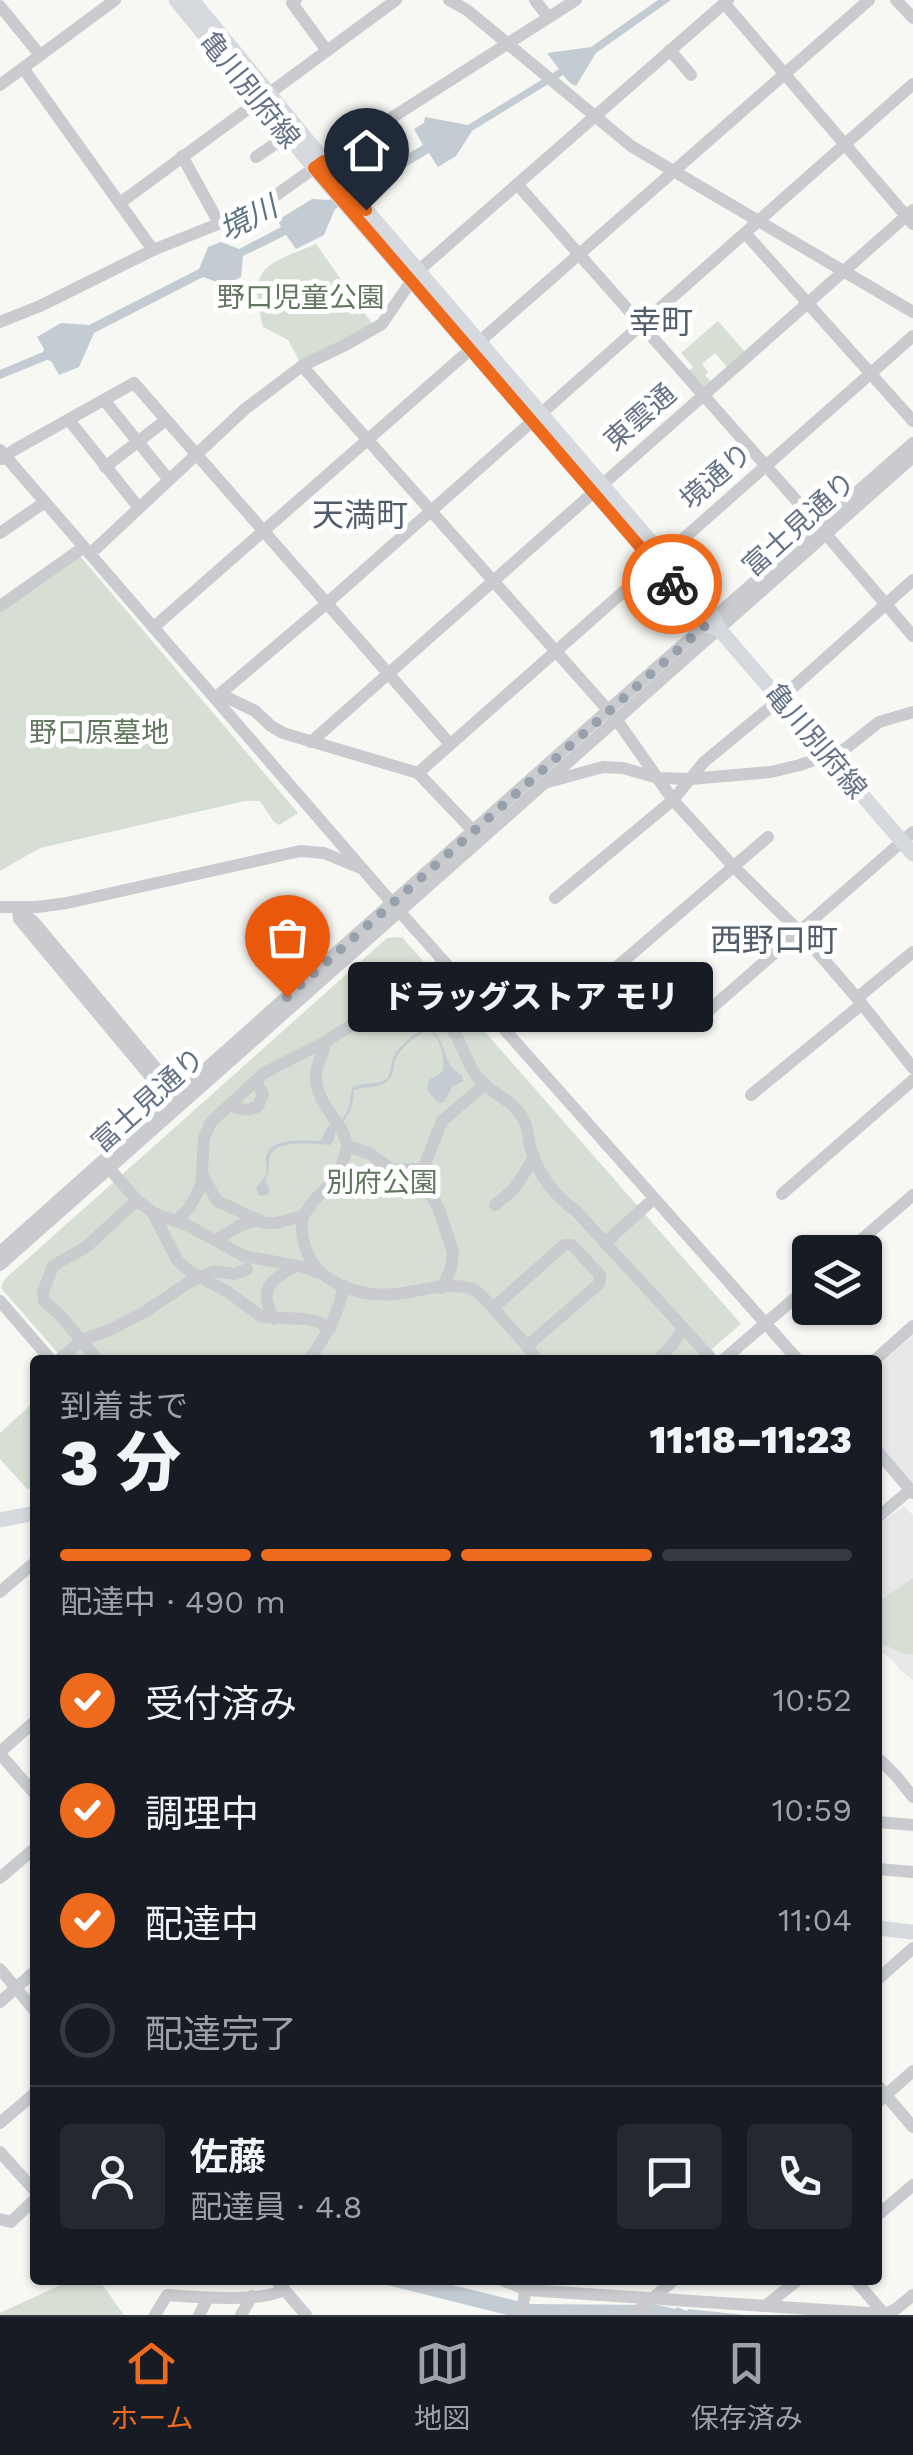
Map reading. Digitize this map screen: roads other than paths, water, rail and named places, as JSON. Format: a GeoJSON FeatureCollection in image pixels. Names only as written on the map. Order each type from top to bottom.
{"type":"FeatureCollection","features":[{"type":"Feature","properties":{"kind":"main road","name":"亀川別府線"},"geometry":{"type":"LineString","coordinates":[[176,0],[713,624],[909,843]]}},
{"type":"Feature","properties":{"kind":"main road","name":"亀川別府線"},"geometry":{"type":"LineString","coordinates":[[192,0],[288,136],[323,168]]}},
{"type":"Feature","properties":{"kind":"main road"},"geometry":{"type":"LineString","coordinates":[[0,1520],[30,1514]]}},
{"type":"Feature","properties":{"kind":"main road"},"geometry":{"type":"LineString","coordinates":[[882,1928],[913,1932]]}},
{"type":"Feature","properties":{"kind":"street"},"geometry":{"type":"LineString","coordinates":[[0,84],[114,0]]}},
{"type":"Feature","properties":{"kind":"street"},"geometry":{"type":"LineString","coordinates":[[296,0],[292,3],[327,51]]}},
{"type":"Feature","properties":{"kind":"street"},"geometry":{"type":"LineString","coordinates":[[120,203],[396,0]]}},
{"type":"Feature","properties":{"kind":"street"},"geometry":{"type":"LineString","coordinates":[[449,0],[467,10],[631,146],[913,312]]}},
{"type":"Feature","properties":{"kind":"street"},"geometry":{"type":"LineString","coordinates":[[535,0],[548,17]]}},
{"type":"Feature","properties":{"kind":"street"},"geometry":{"type":"LineString","coordinates":[[0,322],[153,250],[258,208],[576,0]]}},
{"type":"Feature","properties":{"kind":"street"},"geometry":{"type":"LineString","coordinates":[[154,627],[870,0]]}},
{"type":"Feature","properties":{"kind":"street"},"geometry":{"type":"LineString","coordinates":[[896,0],[913,18]]}},
{"type":"Feature","properties":{"kind":"street"},"geometry":{"type":"LineString","coordinates":[[0,606],[87,550],[140,508],[244,410],[302,366],[382,324],[414,276],[726,2],[845,145],[911,216]]}},
{"type":"Feature","properties":{"kind":"street"},"geometry":{"type":"LineString","coordinates":[[0,6],[40,55]]}},
{"type":"Feature","properties":{"kind":"street"},"geometry":{"type":"LineString","coordinates":[[670,50],[692,75]]}},
{"type":"Feature","properties":{"kind":"street"},"geometry":{"type":"LineString","coordinates":[[23,68],[153,250]]}},
{"type":"Feature","properties":{"kind":"street"},"geometry":{"type":"LineString","coordinates":[[218,696],[913,84]]}},
{"type":"Feature","properties":{"kind":"street"},"geometry":{"type":"LineString","coordinates":[[256,157],[288,136]]}},
{"type":"Feature","properties":{"kind":"street"},"geometry":{"type":"LineString","coordinates":[[182,156],[220,223]]}},
{"type":"Feature","properties":{"kind":"street"},"geometry":{"type":"LineString","coordinates":[[517,184],[913,636]]}},
{"type":"Feature","properties":{"kind":"street","name":"東雲通"},"geometry":{"type":"LineString","coordinates":[[311,742],[911,216]]}},
{"type":"Feature","properties":{"kind":"street"},"geometry":{"type":"LineString","coordinates":[[745,233],[913,421]]}},
{"type":"Feature","properties":{"kind":"street","name":"境通り"},"geometry":{"type":"LineString","coordinates":[[418,773],[913,336]]}},
{"type":"Feature","properties":{"kind":"street"},"geometry":{"type":"LineString","coordinates":[[302,366],[612,715],[673,800],[799,932],[913,1068]]}},
{"type":"Feature","properties":{"kind":"street"},"geometry":{"type":"LineString","coordinates":[[450,744],[134,383],[2,456],[218,696],[364,871],[794,1355]]}},
{"type":"Feature","properties":{"kind":"street"},"geometry":{"type":"LineString","coordinates":[[104,400],[169,480]]}},
{"type":"Feature","properties":{"kind":"street"},"geometry":{"type":"LineString","coordinates":[[69,420],[140,508]]}},
{"type":"Feature","properties":{"kind":"street"},"geometry":{"type":"LineString","coordinates":[[105,467],[166,420]]}},
{"type":"Feature","properties":{"kind":"street","name":"富士見通り"},"geometry":{"type":"LineString","coordinates":[[477,834],[544,783],[612,715],[822,530],[913,442]]}},
{"type":"Feature","properties":{"kind":"street","name":"富士見通り"},"geometry":{"type":"LineString","coordinates":[[713,624],[739,596],[913,456]]}},
{"type":"Feature","properties":{"kind":"street"},"geometry":{"type":"LineString","coordinates":[[0,533],[46,502]]}},
{"type":"Feature","properties":{"kind":"street"},"geometry":{"type":"LineString","coordinates":[[555,898],[673,800],[704,762],[913,580]]}},
{"type":"Feature","properties":{"kind":"street"},"geometry":{"type":"LineString","coordinates":[[218,696],[255,711],[282,733],[418,773],[477,834]]}},
{"type":"Feature","properties":{"kind":"street"},"geometry":{"type":"LineString","coordinates":[[527,782],[544,783],[603,767],[690,780],[771,772],[845,749],[879,722],[911,709]]}},
{"type":"Feature","properties":{"kind":"street"},"geometry":{"type":"LineString","coordinates":[[0,1252],[396,907],[477,834],[527,782],[612,715]]}},
{"type":"Feature","properties":{"kind":"street"},"geometry":{"type":"LineString","coordinates":[[577,1001],[768,837]]}},
{"type":"Feature","properties":{"kind":"street"},"geometry":{"type":"LineString","coordinates":[[691,1026],[909,843]]}},
{"type":"Feature","properties":{"kind":"street"},"geometry":{"type":"LineString","coordinates":[[0,907],[52,906],[300,851],[339,858],[364,871]]}},
{"type":"Feature","properties":{"kind":"street"},"geometry":{"type":"LineString","coordinates":[[42,931],[41,917],[52,906]]}},
{"type":"Feature","properties":{"kind":"street"},"geometry":{"type":"LineString","coordinates":[[18,908],[19,919],[176,1100]]}},
{"type":"Feature","properties":{"kind":"street"},"geometry":{"type":"LineString","coordinates":[[18,908],[42,931],[176,1100]]}},
{"type":"Feature","properties":{"kind":"street"},"geometry":{"type":"LineString","coordinates":[[751,1095],[913,952]]}},
{"type":"Feature","properties":{"kind":"street"},"geometry":{"type":"LineString","coordinates":[[176,1221],[196,1197],[203,1176],[203,1146],[211,1122],[264,1073],[384,1010],[418,1009],[430,1012],[449,1026],[475,1074],[516,1107],[534,1158],[551,1187],[713,1355]]}},
{"type":"Feature","properties":{"kind":"street"},"geometry":{"type":"LineString","coordinates":[[324,1276],[313,1264],[300,1228],[315,1198],[337,1178],[348,1146],[316,1084],[325,1042]]}},
{"type":"Feature","properties":{"kind":"street"},"geometry":{"type":"LineString","coordinates":[[782,1194],[913,1080]]}},
{"type":"Feature","properties":{"kind":"street"},"geometry":{"type":"LineString","coordinates":[[442,1288],[451,1268],[452,1252],[438,1206],[423,1183],[423,1169],[442,1121],[484,1084]]}},
{"type":"Feature","properties":{"kind":"street","name":"富士見通り"},"geometry":{"type":"LineString","coordinates":[[0,1265],[176,1100]]}},
{"type":"Feature","properties":{"kind":"street"},"geometry":{"type":"LineString","coordinates":[[348,1146],[370,1154],[392,1169]]}},
{"type":"Feature","properties":{"kind":"street"},"geometry":{"type":"LineString","coordinates":[[495,1205],[514,1189],[534,1158]]}},
{"type":"Feature","properties":{"kind":"street"},"geometry":{"type":"LineString","coordinates":[[337,1178],[370,1171],[423,1169]]}},
{"type":"Feature","properties":{"kind":"street"},"geometry":{"type":"LineString","coordinates":[[114,1174],[153,1214],[185,1269],[228,1292],[262,1317],[306,1319],[320,1322],[330,1330]]}},
{"type":"Feature","properties":{"kind":"street"},"geometry":{"type":"LineString","coordinates":[[203,1176],[217,1201],[258,1220],[276,1222],[303,1216]]}},
{"type":"Feature","properties":{"kind":"street"},"geometry":{"type":"LineString","coordinates":[[867,1235],[913,1195]]}},
{"type":"Feature","properties":{"kind":"street"},"geometry":{"type":"LineString","coordinates":[[94,1355],[44,1300],[42,1292],[57,1263],[86,1247],[137,1200]]}},
{"type":"Feature","properties":{"kind":"street"},"geometry":{"type":"LineString","coordinates":[[577,1250],[601,1238],[649,1203]]}},
{"type":"Feature","properties":{"kind":"street"},"geometry":{"type":"LineString","coordinates":[[153,1214],[216,1240],[245,1262],[266,1290],[274,1319]]}},
{"type":"Feature","properties":{"kind":"street"},"geometry":{"type":"LineString","coordinates":[[216,1240],[258,1220]]}},
{"type":"Feature","properties":{"kind":"street"},"geometry":{"type":"LineString","coordinates":[[493,1308],[564,1244],[572,1245],[596,1271],[599,1284],[527,1346]]}},
{"type":"Feature","properties":{"kind":"street"},"geometry":{"type":"LineString","coordinates":[[596,1271],[615,1254]]}},
{"type":"Feature","properties":{"kind":"street"},"geometry":{"type":"LineString","coordinates":[[65,1355],[82,1340],[112,1330],[201,1278],[214,1272],[235,1274],[245,1262]]}},
{"type":"Feature","properties":{"kind":"street"},"geometry":{"type":"LineString","coordinates":[[245,1262],[308,1268],[344,1286],[383,1295],[456,1286],[475,1289],[533,1355]]}},
{"type":"Feature","properties":{"kind":"street"},"geometry":{"type":"LineString","coordinates":[[266,1290],[275,1278],[295,1266]]}},
{"type":"Feature","properties":{"kind":"street"},"geometry":{"type":"LineString","coordinates":[[313,1355],[330,1330],[344,1286]]}},
{"type":"Feature","properties":{"kind":"street"},"geometry":{"type":"LineString","coordinates":[[720,1355],[792,1300]]}},
{"type":"Feature","properties":{"kind":"street"},"geometry":{"type":"LineString","coordinates":[[0,1301],[47,1355]]}},
{"type":"Feature","properties":{"kind":"street"},"geometry":{"type":"LineString","coordinates":[[881,1355],[913,1326]]}},
{"type":"Feature","properties":{"kind":"street"},"geometry":{"type":"LineString","coordinates":[[662,1355],[683,1328]]}},
{"type":"Feature","properties":{"kind":"street"},"geometry":{"type":"LineString","coordinates":[[882,1457],[912,1492],[882,1514]]}},
{"type":"Feature","properties":{"kind":"street"},"geometry":{"type":"LineString","coordinates":[[0,1592],[30,1566]]}},
{"type":"Feature","properties":{"kind":"street"},"geometry":{"type":"LineString","coordinates":[[30,1726],[0,1753],[30,1788]]}},
{"type":"Feature","properties":{"kind":"street"},"geometry":{"type":"LineString","coordinates":[[882,1763],[913,1797]]}},
{"type":"Feature","properties":{"kind":"street"},"geometry":{"type":"LineString","coordinates":[[882,1822],[913,1825]]}},
{"type":"Feature","properties":{"kind":"street"},"geometry":{"type":"LineString","coordinates":[[0,1878],[30,1852]]}},
{"type":"Feature","properties":{"kind":"street"},"geometry":{"type":"LineString","coordinates":[[882,1869],[913,1872]]}},
{"type":"Feature","properties":{"kind":"street"},"geometry":{"type":"LineString","coordinates":[[882,1975],[913,1948]]}},
{"type":"Feature","properties":{"kind":"street"},"geometry":{"type":"LineString","coordinates":[[0,1969],[30,2005]]}},
{"type":"Feature","properties":{"kind":"street"},"geometry":{"type":"LineString","coordinates":[[0,2002],[30,1975]]}},
{"type":"Feature","properties":{"kind":"street"},"geometry":{"type":"LineString","coordinates":[[882,2093],[913,2071]]}},
{"type":"Feature","properties":{"kind":"street"},"geometry":{"type":"LineString","coordinates":[[882,2096],[913,2127]]}},
{"type":"Feature","properties":{"kind":"street"},"geometry":{"type":"LineString","coordinates":[[0,2123],[30,2097]]}},
{"type":"Feature","properties":{"kind":"street"},"geometry":{"type":"LineString","coordinates":[[0,2152],[30,2193]]}},
{"type":"Feature","properties":{"kind":"street"},"geometry":{"type":"LineString","coordinates":[[882,2211],[913,2185]]}},
{"type":"Feature","properties":{"kind":"street"},"geometry":{"type":"LineString","coordinates":[[7,2219],[30,2201]]}},
{"type":"Feature","properties":{"kind":"street"},"geometry":{"type":"LineString","coordinates":[[156,2315],[168,2295],[208,2298],[278,2294],[280,2285]]}},
{"type":"Feature","properties":{"kind":"street"},"geometry":{"type":"LineString","coordinates":[[281,2285],[306,2315]]}},
{"type":"Feature","properties":{"kind":"street"},"geometry":{"type":"LineString","coordinates":[[633,2315],[667,2285]]}},
{"type":"Feature","properties":{"kind":"street"},"geometry":{"type":"LineString","coordinates":[[765,2306],[792,2285]]}},
{"type":"Feature","properties":{"kind":"street"},"geometry":{"type":"LineString","coordinates":[[859,2285],[885,2314]]}},
{"type":"Feature","properties":{"kind":"street"},"geometry":{"type":"LineString","coordinates":[[520,2315],[530,2288],[900,2315]]}},
{"type":"Feature","properties":{"kind":"street"},"geometry":{"type":"LineString","coordinates":[[241,2315],[252,2296]]}},
{"type":"Feature","properties":{"kind":"street"},"geometry":{"type":"LineString","coordinates":[[885,2314],[913,2296]]}},
{"type":"Feature","properties":{"kind":"street"},"geometry":{"type":"LineString","coordinates":[[199,2315],[208,2298]]}},
{"type":"Feature","properties":{"kind":"place","name":"ドラッグストア モリ"},"geometry":{"type":"Point","coordinates":[287,997]}},
{"type":"Feature","properties":{"kind":"district","name":"幸町"},"geometry":{"type":"Point","coordinates":[661,322]}},
{"type":"Feature","properties":{"kind":"district","name":"天満町"},"geometry":{"type":"Point","coordinates":[360,515]}},
{"type":"Feature","properties":{"kind":"district","name":"西野口町"},"geometry":{"type":"Point","coordinates":[774,940]}},
{"type":"Feature","properties":{"kind":"water label","name":"境川"},"geometry":{"type":"Point","coordinates":[248,218]}},
{"type":"Feature","properties":{"kind":"park label","name":"野口児童公園"},"geometry":{"type":"Point","coordinates":[301,297]}},
{"type":"Feature","properties":{"kind":"park label","name":"野口原墓地"},"geometry":{"type":"Point","coordinates":[99,732]}},
{"type":"Feature","properties":{"kind":"park label","name":"別府公園"},"geometry":{"type":"Point","coordinates":[382,1182]}}]}
